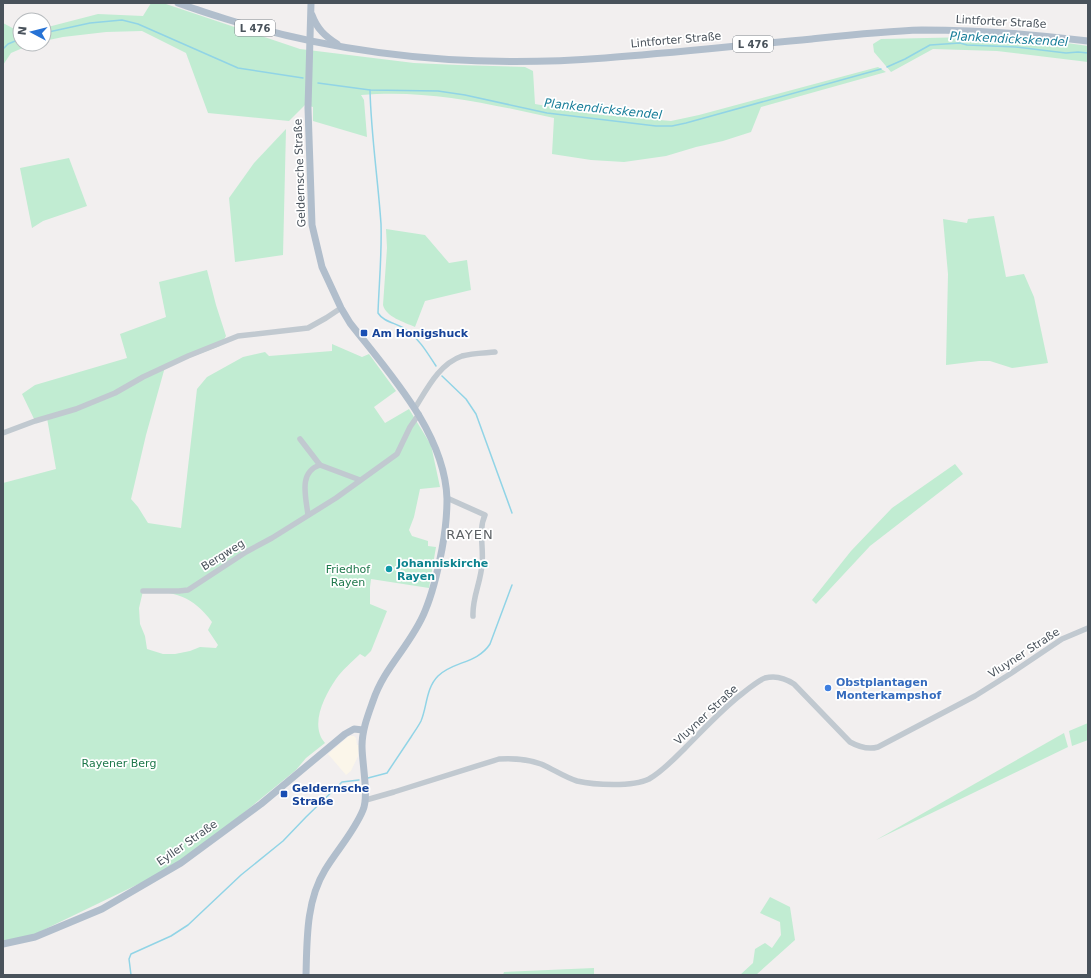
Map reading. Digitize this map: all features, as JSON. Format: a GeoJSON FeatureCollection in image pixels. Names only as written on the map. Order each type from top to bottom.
{"type":"FeatureCollection","features":[{"type":"Feature","properties":{"kind":"main road","name":"Lintforter Straße"},"geometry":{"type":"LineString","coordinates":[[178,3],[258,29],[309,41],[377,52],[459,60],[531,61],[603,58],[920,30],[975,30],[1045,35],[1088,41]]}},
{"type":"Feature","properties":{"kind":"main road","name":"Lintforter Straße"},"geometry":{"type":"LineString","coordinates":[[311,7],[315,22],[320,31],[339,46]]}},
{"type":"Feature","properties":{"kind":"main road","name":"Geldernsche Straße"},"geometry":{"type":"LineString","coordinates":[[306,975],[310,910],[323,872],[358,819],[366,800],[362,760],[364,730],[373,699],[383,677],[415,631],[425,612],[439,564],[446,523],[447,498],[442,466],[432,439],[417,411],[340,308],[322,268],[312,225],[308,108],[311,7]]}},
{"type":"Feature","properties":{"kind":"main road","name":"Eyller Straße"},"geometry":{"type":"LineString","coordinates":[[3,944],[35,937],[76,921],[129,894],[181,863],[261,804],[345,734],[354,729],[364,730]]}},
{"type":"Feature","properties":{"kind":"street"},"geometry":{"type":"LineString","coordinates":[[3,433],[40,419],[76,409],[115,393],[143,377],[230,338],[308,328],[340,308]]}},
{"type":"Feature","properties":{"kind":"street"},"geometry":{"type":"LineString","coordinates":[[417,411],[445,366],[463,356],[495,352]]}},
{"type":"Feature","properties":{"kind":"street","name":"Bergweg"},"geometry":{"type":"LineString","coordinates":[[143,592],[188,590],[246,552],[272,538],[336,498],[397,454],[417,411]]}},
{"type":"Feature","properties":{"kind":"street"},"geometry":{"type":"LineString","coordinates":[[300,438],[320,465],[360,480]]}},
{"type":"Feature","properties":{"kind":"street"},"geometry":{"type":"LineString","coordinates":[[308,515],[304,481],[306,475],[315,467],[320,465]]}},
{"type":"Feature","properties":{"kind":"street"},"geometry":{"type":"LineString","coordinates":[[447,498],[485,515],[482,523],[482,565],[473,606],[473,616]]}},
{"type":"Feature","properties":{"kind":"street","name":"Vluyner Straße"},"geometry":{"type":"LineString","coordinates":[[366,800],[499,759],[512,758],[528,760],[541,764],[578,781],[608,784],[640,782],[648,779],[665,768],[733,700],[758,681],[765,678],[782,678],[794,684],[850,742],[858,746],[872,749],[975,696],[1062,638],[1088,628]]}},
{"type":"Feature","properties":{"kind":"shaded area"},"geometry":{"type":"Polygon","coordinates":[[[349,736],[354,736],[356,738],[357,745],[359,745],[358,756],[351,771],[346,775],[328,754],[349,736]]]}},
{"type":"Feature","properties":{"kind":"green space"},"geometry":{"type":"Polygon","coordinates":[[[151,3],[163,3],[300,49],[414,63],[525,67],[533,71],[535,104],[592,114],[671,121],[699,115],[878,67],[886,72],[761,107],[751,132],[723,141],[666,156],[624,162],[591,160],[552,154],[554,118],[482,103],[434,96],[410,94],[361,95],[364,100],[367,137],[313,121],[313,107],[305,105],[289,121],[208,113],[186,53],[142,31],[106,32],[52,39],[52,26],[98,14],[143,16],[151,3]]]}},
{"type":"Feature","properties":{"kind":"green space"},"geometry":{"type":"Polygon","coordinates":[[[3,23],[12,28],[12,52],[13,52],[11,53],[3,65],[3,23]]]}},
{"type":"Feature","properties":{"kind":"green space"},"geometry":{"type":"Polygon","coordinates":[[[973,37],[1060,42],[1088,46],[1088,62],[997,51],[933,49],[891,72],[874,52],[873,44],[881,39],[973,37]]]}},
{"type":"Feature","properties":{"kind":"green space"},"geometry":{"type":"Polygon","coordinates":[[[286,129],[283,255],[235,262],[229,198],[254,163],[286,129]]]}},
{"type":"Feature","properties":{"kind":"green space"},"geometry":{"type":"Polygon","coordinates":[[[69,158],[87,206],[43,221],[32,228],[20,168],[69,158]]]}},
{"type":"Feature","properties":{"kind":"green space"},"geometry":{"type":"Polygon","coordinates":[[[994,216],[1006,277],[1024,274],[1034,297],[1048,363],[1012,368],[990,361],[946,365],[948,274],[943,219],[967,223],[968,219],[994,216]]]}},
{"type":"Feature","properties":{"kind":"green space"},"geometry":{"type":"Polygon","coordinates":[[[386,229],[425,235],[449,263],[467,260],[471,290],[425,301],[415,327],[392,316],[383,305],[387,248],[386,229]]]}},
{"type":"Feature","properties":{"kind":"green space","name":"Rayener Berg"},"geometry":{"type":"Polygon","coordinates":[[[207,270],[226,336],[220,346],[165,367],[146,435],[131,499],[148,523],[181,528],[197,389],[207,377],[243,357],[265,352],[269,356],[332,351],[332,344],[362,357],[369,354],[396,391],[374,407],[385,423],[409,409],[431,445],[440,487],[420,489],[414,517],[409,530],[412,536],[428,541],[428,546],[436,547],[429,588],[371,579],[370,604],[387,611],[371,651],[365,657],[360,654],[344,669],[327,693],[320,710],[318,728],[320,736],[325,743],[306,758],[296,770],[182,863],[33,935],[3,941],[3,483],[56,469],[47,418],[35,421],[22,394],[35,385],[127,358],[120,334],[166,317],[159,282],[207,270]],[[143,591],[139,608],[140,624],[145,636],[147,649],[163,654],[175,654],[200,647],[216,648],[218,645],[208,630],[212,622],[198,606],[182,597],[154,591],[143,591]]]}},
{"type":"Feature","properties":{"kind":"green space"},"geometry":{"type":"Polygon","coordinates":[[[955,464],[963,474],[870,546],[816,604],[812,600],[851,551],[892,508],[955,464]]]}},
{"type":"Feature","properties":{"kind":"green space"},"geometry":{"type":"Polygon","coordinates":[[[1088,723],[1088,740],[1072,746],[1069,731],[1088,723]]]}},
{"type":"Feature","properties":{"kind":"green space"},"geometry":{"type":"Polygon","coordinates":[[[1064,733],[1068,747],[876,840],[1064,733]]]}},
{"type":"Feature","properties":{"kind":"green space"},"geometry":{"type":"Polygon","coordinates":[[[770,897],[790,907],[795,940],[756,975],[740,975],[753,963],[755,949],[765,943],[772,948],[781,935],[780,922],[760,913],[770,897]]]}},
{"type":"Feature","properties":{"kind":"green space"},"geometry":{"type":"Polygon","coordinates":[[[594,968],[594,975],[503,975],[504,972],[594,968]]]}},
{"type":"Feature","properties":{"kind":"waterway","name":"Plankendickskendel"},"geometry":{"type":"LineString","coordinates":[[52,31],[90,23],[122,20],[138,24],[238,68],[303,78]]}},
{"type":"Feature","properties":{"kind":"waterway","name":"Plankendickskendel"},"geometry":{"type":"LineString","coordinates":[[3,49],[12,42]]}},
{"type":"Feature","properties":{"kind":"waterway","name":"Plankendickskendel"},"geometry":{"type":"LineString","coordinates":[[887,67],[930,45],[960,43],[967,45],[1016,47],[1066,53],[1088,53]]}},
{"type":"Feature","properties":{"kind":"waterway","name":"Plankendickskendel"},"geometry":{"type":"LineString","coordinates":[[318,83],[370,90],[438,91],[465,95],[547,113],[656,126],[672,126],[881,69]]}},
{"type":"Feature","properties":{"kind":"waterway"},"geometry":{"type":"LineString","coordinates":[[370,90],[381,224],[378,313],[384,319],[404,328],[412,335],[424,347],[436,366]]}},
{"type":"Feature","properties":{"kind":"waterway"},"geometry":{"type":"LineString","coordinates":[[442,376],[466,399],[476,414],[512,513]]}},
{"type":"Feature","properties":{"kind":"waterway"},"geometry":{"type":"LineString","coordinates":[[368,778],[387,773],[421,721],[431,686],[438,676],[451,667],[472,659],[485,651],[490,644],[512,585]]}},
{"type":"Feature","properties":{"kind":"waterway"},"geometry":{"type":"LineString","coordinates":[[131,975],[129,959],[131,954],[171,936],[188,925],[241,875],[283,841],[342,782],[359,780]]}},
{"type":"Feature","properties":{"kind":"place","name":"Am Honigshuck"},"geometry":{"type":"Point","coordinates":[364,333]}},
{"type":"Feature","properties":{"kind":"place","name":"Johanniskirche Rayen"},"geometry":{"type":"Point","coordinates":[389,569]}},
{"type":"Feature","properties":{"kind":"place","name":"Obstplantagen Monterkampshof"},"geometry":{"type":"Point","coordinates":[828,688]}},
{"type":"Feature","properties":{"kind":"place","name":"Geldernsche Straße"},"geometry":{"type":"Point","coordinates":[284,794]}},
{"type":"Feature","properties":{"kind":"district","name":"RAYEN"},"geometry":{"type":"Point","coordinates":[470,534]}},
{"type":"Feature","properties":{"kind":"park label","name":"Friedhof Rayen"},"geometry":{"type":"Point","coordinates":[348,575]}}]}
